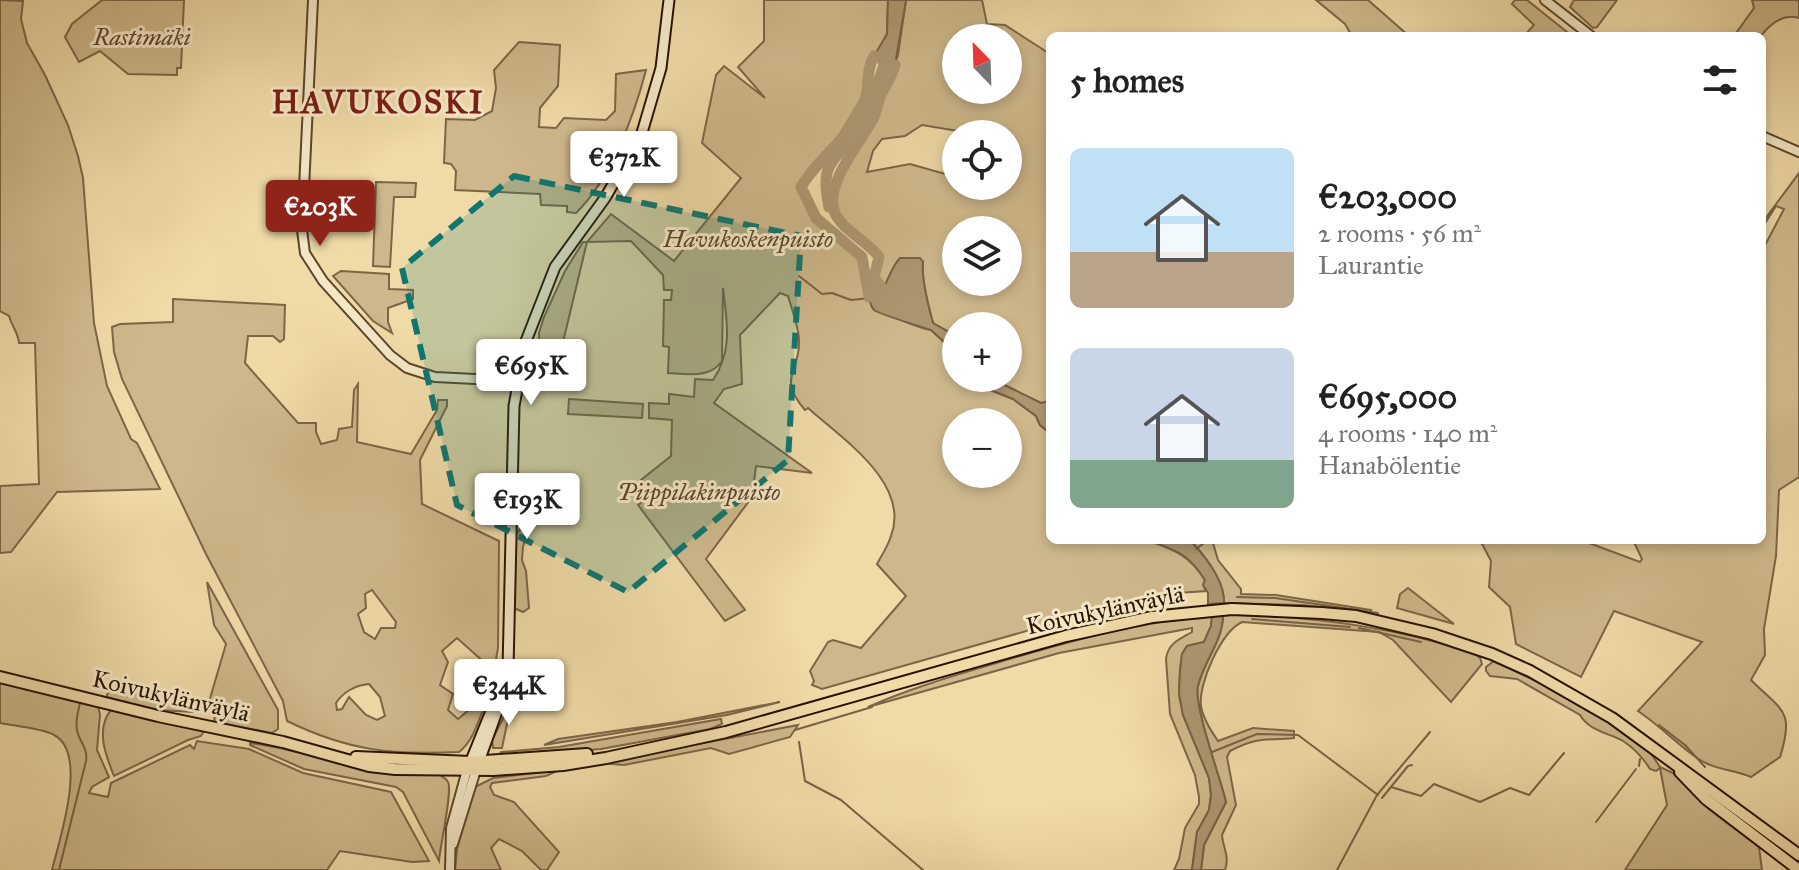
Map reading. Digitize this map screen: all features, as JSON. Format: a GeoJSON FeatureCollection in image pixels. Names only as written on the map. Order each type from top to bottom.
{"type":"FeatureCollection","features":[{"type":"Feature","properties":{"kind":"main road"},"geometry":{"type":"LineString","coordinates":[[473,766],[502,698],[510,649],[512,457],[517,381],[534,315],[555,267],[605,198],[641,136],[661,68],[669,0]]}},
{"type":"Feature","properties":{"kind":"main road","name":"Koivukylänväylä"},"geometry":{"type":"LineString","coordinates":[[0,677],[334,755],[369,766],[395,769],[473,766],[661,744],[750,726],[1078,633],[1152,617],[1232,609],[1356,616],[1432,634],[1530,671],[1612,718],[1799,855]]}},
{"type":"Feature","properties":{"kind":"main road","name":"Koivukylänväylä"},"geometry":{"type":"LineString","coordinates":[[1676,767],[1706,799],[1799,870]]}},
{"type":"Feature","properties":{"kind":"street"},"geometry":{"type":"LineString","coordinates":[[313,0],[302,230],[309,262],[382,347],[407,368],[435,377],[517,381]]}},
{"type":"Feature","properties":{"kind":"street"},"geometry":{"type":"LineString","coordinates":[[1545,0],[1586,32]]}},
{"type":"Feature","properties":{"kind":"street"},"geometry":{"type":"LineString","coordinates":[[1766,138],[1799,152]]}},
{"type":"Feature","properties":{"kind":"street"},"geometry":{"type":"LineString","coordinates":[[450,870],[451,828],[473,766]]}},
{"type":"Feature","properties":{"kind":"highlighted area"},"geometry":{"type":"Polygon","coordinates":[[[514,176],[801,236],[788,460],[628,592],[457,505],[402,268],[514,176]]]}},
{"type":"Feature","properties":{"kind":"green space"},"geometry":{"type":"Polygon","coordinates":[[[0,0],[23,1],[21,19],[27,43],[68,125],[83,178],[94,323],[107,386],[131,439],[137,443],[160,489],[57,492],[11,552],[0,553],[0,486],[39,484],[35,343],[19,343],[9,316],[0,311],[0,0]]]}},
{"type":"Feature","properties":{"kind":"green space","name":"Rastimäki"},"geometry":{"type":"Polygon","coordinates":[[[102,0],[184,0],[181,68],[177,68],[177,75],[128,74],[100,51],[79,62],[65,37],[72,24],[102,0]]]}},
{"type":"Feature","properties":{"kind":"green space"},"geometry":{"type":"Polygon","coordinates":[[[764,0],[888,0],[887,34],[868,70],[867,96],[841,138],[817,162],[801,187],[816,218],[862,257],[872,307],[931,330],[942,340],[942,392],[996,392],[1013,399],[1036,416],[1046,430],[1046,544],[1156,544],[1175,551],[1191,563],[1205,580],[1203,585],[1206,591],[1177,593],[1118,605],[822,689],[812,685],[814,681],[810,671],[828,642],[833,640],[861,648],[906,596],[877,564],[891,536],[895,517],[891,498],[869,463],[796,399],[791,381],[799,350],[798,334],[788,296],[780,293],[740,335],[742,384],[724,389],[714,403],[812,473],[756,466],[752,497],[706,559],[745,610],[725,621],[638,505],[652,493],[641,480],[671,456],[672,420],[649,418],[649,403],[669,404],[669,394],[694,397],[695,379],[713,380],[724,358],[726,347],[723,288],[722,361],[705,373],[668,373],[669,347],[663,346],[664,300],[671,300],[672,290],[664,290],[663,275],[631,241],[587,242],[611,214],[674,261],[741,178],[702,143],[716,75],[724,66],[765,98],[738,67],[764,41],[764,0]]]}},
{"type":"Feature","properties":{"kind":"green space"},"geometry":{"type":"Polygon","coordinates":[[[906,0],[982,0],[987,24],[942,24],[942,104],[1022,104],[1022,36],[1046,51],[1046,403],[1019,392],[1022,392],[1022,312],[942,312],[942,328],[933,323],[924,284],[923,262],[888,281],[881,291],[874,277],[879,257],[835,215],[835,182],[868,128],[888,85],[898,55],[906,0]]]}},
{"type":"Feature","properties":{"kind":"green space"},"geometry":{"type":"Polygon","coordinates":[[[1316,0],[1368,0],[1404,32],[1350,32],[1345,24],[1316,0]]]}},
{"type":"Feature","properties":{"kind":"green space"},"geometry":{"type":"Polygon","coordinates":[[[1515,0],[1527,0],[1567,32],[1528,32],[1534,25],[1512,4],[1515,0]]]}},
{"type":"Feature","properties":{"kind":"green space"},"geometry":{"type":"Polygon","coordinates":[[[1574,0],[1617,0],[1593,28],[1570,7],[1574,0]]]}},
{"type":"Feature","properties":{"kind":"green space"},"geometry":{"type":"Polygon","coordinates":[[[1752,0],[1796,0],[1799,1],[1799,18],[1787,17],[1777,21],[1764,32],[1737,32],[1754,8],[1752,0]]]}},
{"type":"Feature","properties":{"kind":"green space"},"geometry":{"type":"Polygon","coordinates":[[[519,42],[560,45],[558,86],[540,108],[539,127],[556,128],[564,118],[606,120],[615,111],[616,74],[646,70],[620,146],[600,183],[576,213],[567,212],[567,206],[541,205],[540,194],[455,190],[456,171],[451,164],[444,163],[446,119],[475,120],[492,111],[496,88],[494,70],[519,42]]]}},
{"type":"Feature","properties":{"kind":"green space"},"geometry":{"type":"Polygon","coordinates":[[[1799,173],[1799,477],[1779,490],[1776,556],[1764,629],[1765,655],[1751,680],[1783,712],[1786,730],[1780,757],[1751,777],[1703,762],[1638,711],[1702,642],[1614,611],[1581,677],[1516,644],[1510,607],[1489,587],[1491,561],[1482,544],[1592,544],[1640,562],[1642,559],[1635,544],[1766,544],[1766,243],[1784,209],[1776,206],[1766,222],[1766,218],[1799,173]]]}},
{"type":"Feature","properties":{"kind":"green space"},"geometry":{"type":"Polygon","coordinates":[[[376,182],[416,183],[415,197],[394,197],[390,267],[373,266],[376,182]]]}},
{"type":"Feature","properties":{"kind":"green space"},"geometry":{"type":"Polygon","coordinates":[[[583,242],[587,242],[564,338],[562,371],[540,366],[539,333],[544,317],[565,271],[583,242]]]}},
{"type":"Feature","properties":{"kind":"green space"},"geometry":{"type":"Polygon","coordinates":[[[341,271],[389,274],[389,289],[413,290],[413,299],[388,308],[392,333],[373,321],[333,276],[341,271]]]}},
{"type":"Feature","properties":{"kind":"green space"},"geometry":{"type":"Polygon","coordinates":[[[173,299],[285,305],[284,339],[280,342],[273,336],[248,336],[245,363],[298,423],[316,423],[321,444],[337,440],[339,429],[352,427],[354,390],[358,384],[357,442],[411,454],[437,410],[438,400],[447,400],[447,406],[420,460],[422,504],[499,541],[498,648],[494,671],[457,638],[442,651],[448,662],[440,685],[453,694],[448,710],[458,719],[476,704],[483,710],[471,738],[459,752],[412,753],[371,749],[330,739],[287,721],[283,701],[206,554],[122,379],[114,352],[112,327],[173,322],[173,299]],[[372,590],[365,594],[366,608],[358,614],[364,632],[375,639],[381,628],[395,628],[396,622],[372,590]],[[369,684],[346,692],[336,703],[337,710],[342,709],[349,697],[366,715],[377,720],[385,716],[380,697],[369,684]]]}},
{"type":"Feature","properties":{"kind":"green space"},"geometry":{"type":"Polygon","coordinates":[[[569,399],[643,404],[642,418],[568,414],[569,399]]]}},
{"type":"Feature","properties":{"kind":"green space"},"geometry":{"type":"Polygon","coordinates":[[[522,518],[531,521],[523,547],[529,608],[523,612],[514,608],[515,536],[521,528],[522,518]]]}},
{"type":"Feature","properties":{"kind":"green space"},"geometry":{"type":"Polygon","coordinates":[[[1193,544],[1213,544],[1218,560],[1241,589],[1241,594],[1276,595],[1371,610],[1369,613],[1303,605],[1224,603],[1221,586],[1193,544]]]}},
{"type":"Feature","properties":{"kind":"green space"},"geometry":{"type":"Polygon","coordinates":[[[207,582],[278,710],[278,729],[272,733],[214,722],[216,707],[209,702],[226,644],[214,625],[207,582]]]}},
{"type":"Feature","properties":{"kind":"green space"},"geometry":{"type":"Polygon","coordinates":[[[1408,588],[1454,624],[1397,608],[1400,594],[1408,588]]]}},
{"type":"Feature","properties":{"kind":"green space"},"geometry":{"type":"Polygon","coordinates":[[[1223,615],[1301,618],[1387,631],[1474,653],[1482,664],[1451,702],[1393,640],[1379,632],[1242,622],[1226,636],[1207,672],[1201,706],[1208,725],[1218,741],[1253,728],[1294,731],[1294,738],[1255,741],[1230,751],[1227,757],[1236,805],[1222,835],[1227,857],[1225,870],[1201,870],[1204,845],[1226,802],[1199,708],[1198,686],[1220,633],[1223,615]]]}},
{"type":"Feature","properties":{"kind":"green space"},"geometry":{"type":"Polygon","coordinates":[[[1212,616],[1204,642],[1187,646],[1182,654],[1180,670],[1179,694],[1183,715],[1209,778],[1211,795],[1209,810],[1197,832],[1192,870],[1174,870],[1185,828],[1199,804],[1199,797],[1195,775],[1170,714],[1166,659],[1172,645],[1192,632],[1192,628],[1059,653],[868,707],[940,680],[1062,644],[1136,626],[1212,616]]]}},
{"type":"Feature","properties":{"kind":"green space"},"geometry":{"type":"Polygon","coordinates":[[[1494,661],[1565,695],[1650,752],[1660,767],[1675,774],[1709,809],[1759,847],[1762,870],[1625,870],[1667,805],[1660,768],[1656,771],[1650,769],[1623,741],[1594,728],[1580,715],[1517,679],[1490,676],[1486,667],[1494,661]]]}},
{"type":"Feature","properties":{"kind":"green space"},"geometry":{"type":"Polygon","coordinates":[[[511,671],[531,687],[528,707],[517,710],[507,724],[502,748],[493,748],[492,740],[504,717],[511,671]]]}},
{"type":"Feature","properties":{"kind":"green space"},"geometry":{"type":"Polygon","coordinates":[[[0,683],[98,707],[97,750],[109,777],[92,787],[89,793],[108,797],[111,783],[190,745],[194,749],[197,741],[249,749],[303,773],[391,792],[429,861],[412,862],[340,851],[327,870],[52,870],[69,798],[69,760],[64,745],[54,735],[0,723],[0,683]]]}},
{"type":"Feature","properties":{"kind":"green space"},"geometry":{"type":"Polygon","coordinates":[[[115,689],[194,708],[193,712],[156,710],[106,697],[109,691],[115,689]]]}},
{"type":"Feature","properties":{"kind":"green space"},"geometry":{"type":"Polygon","coordinates":[[[780,702],[727,715],[544,745],[558,739],[677,722],[780,702]]]}},
{"type":"Feature","properties":{"kind":"green space"},"geometry":{"type":"Polygon","coordinates":[[[111,710],[204,731],[201,736],[114,776],[103,734],[106,717],[111,710]]]}},
{"type":"Feature","properties":{"kind":"green space"},"geometry":{"type":"Polygon","coordinates":[[[721,719],[722,724],[710,729],[601,749],[498,757],[501,752],[559,747],[721,719]]]}},
{"type":"Feature","properties":{"kind":"green space"},"geometry":{"type":"Polygon","coordinates":[[[798,725],[790,737],[729,754],[711,748],[624,765],[599,763],[798,725]]]}},
{"type":"Feature","properties":{"kind":"green space"},"geometry":{"type":"Polygon","coordinates":[[[250,743],[390,771],[442,776],[448,782],[449,796],[439,861],[403,792],[396,787],[304,769],[250,743]]]}},
{"type":"Feature","properties":{"kind":"green space"},"geometry":{"type":"Polygon","coordinates":[[[559,770],[546,776],[492,783],[490,787],[494,795],[514,802],[559,852],[547,870],[541,870],[522,851],[499,839],[491,848],[501,870],[455,870],[457,849],[473,788],[493,778],[559,770]]]}},
{"type":"Feature","properties":{"kind":"shaded area"},"geometry":{"type":"Polygon","coordinates":[[[888,0],[906,0],[895,65],[874,56],[887,34],[888,0]]]}},
{"type":"Feature","properties":{"kind":"shaded area"},"geometry":{"type":"Polygon","coordinates":[[[900,258],[920,258],[923,262],[927,300],[933,323],[942,328],[942,340],[931,330],[883,314],[872,307],[869,297],[874,289],[881,291],[900,258]]]}},
{"type":"Feature","properties":{"kind":"shaded area"},"geometry":{"type":"Polygon","coordinates":[[[996,392],[1019,392],[1041,403],[1046,402],[1046,430],[1036,416],[1013,399],[996,392]]]}},
{"type":"Feature","properties":{"kind":"shaded area"},"geometry":{"type":"Polygon","coordinates":[[[1158,544],[1193,544],[1218,578],[1224,603],[1208,604],[1208,593],[1203,585],[1205,580],[1181,554],[1158,544]]]}},
{"type":"Feature","properties":{"kind":"shaded area"},"geometry":{"type":"Polygon","coordinates":[[[1223,615],[1220,633],[1198,686],[1198,695],[1203,724],[1226,802],[1204,845],[1201,870],[1192,870],[1197,832],[1209,810],[1211,795],[1209,778],[1183,715],[1179,694],[1180,670],[1182,654],[1187,646],[1204,642],[1212,616],[1223,615]]]}},
{"type":"Feature","properties":{"kind":"waterway"},"geometry":{"type":"LineString","coordinates":[[874,56],[895,65],[874,117],[839,177],[832,202],[839,219],[879,257],[874,277],[881,291],[874,289],[869,297],[862,257],[816,218],[801,187],[842,138],[862,105],[874,56]]}},
{"type":"Feature","properties":{"kind":"waterway"},"geometry":{"type":"LineString","coordinates":[[829,207],[826,191],[828,170],[861,120],[887,57]]}},
{"type":"Feature","properties":{"kind":"waterway"},"geometry":{"type":"LineString","coordinates":[[799,276],[822,294],[832,293],[851,300],[870,298]]}},
{"type":"Feature","properties":{"kind":"waterway"},"geometry":{"type":"LineString","coordinates":[[1196,549],[1203,544]]}},
{"type":"Feature","properties":{"kind":"waterway"},"geometry":{"type":"LineString","coordinates":[[1237,597],[1275,598],[1378,613]]}},
{"type":"Feature","properties":{"kind":"waterway"},"geometry":{"type":"LineString","coordinates":[[1252,619],[1350,627]]}},
{"type":"Feature","properties":{"kind":"waterway"},"geometry":{"type":"LineString","coordinates":[[1359,628],[1421,642]]}},
{"type":"Feature","properties":{"kind":"waterway"},"geometry":{"type":"LineString","coordinates":[[59,870],[86,761],[86,752],[76,727],[80,703]]}},
{"type":"Feature","properties":{"kind":"waterway"},"geometry":{"type":"LineString","coordinates":[[795,730],[872,707]]}},
{"type":"Feature","properties":{"kind":"waterway"},"geometry":{"type":"LineString","coordinates":[[1659,725],[1685,745],[1705,767]]}},
{"type":"Feature","properties":{"kind":"waterway"},"geometry":{"type":"LineString","coordinates":[[1337,870],[1377,795],[1430,732]]}},
{"type":"Feature","properties":{"kind":"waterway"},"geometry":{"type":"LineString","coordinates":[[1212,752],[1257,734],[1298,735],[1378,795]]}},
{"type":"Feature","properties":{"kind":"waterway"},"geometry":{"type":"LineString","coordinates":[[799,742],[805,781],[841,800],[923,870]]}},
{"type":"Feature","properties":{"kind":"waterway"},"geometry":{"type":"LineString","coordinates":[[1391,787],[1421,796],[1434,784],[1480,802],[1510,788],[1529,795],[1564,753]]}},
{"type":"Feature","properties":{"kind":"waterway"},"geometry":{"type":"LineString","coordinates":[[1639,766],[1640,759]]}},
{"type":"Feature","properties":{"kind":"waterway"},"geometry":{"type":"LineString","coordinates":[[1382,798],[1412,765]]}},
{"type":"Feature","properties":{"kind":"waterway"},"geometry":{"type":"LineString","coordinates":[[1596,822],[1636,769]]}},
{"type":"Feature","properties":{"kind":"district","name":"HAVUKOSKI"},"geometry":{"type":"Point","coordinates":[378,102]}},
{"type":"Feature","properties":{"kind":"park label","name":"Havukoskenpuisto"},"geometry":{"type":"Point","coordinates":[748,239]}},
{"type":"Feature","properties":{"kind":"park label","name":"Piippilakinpuisto"},"geometry":{"type":"Point","coordinates":[699,492]}}]}
